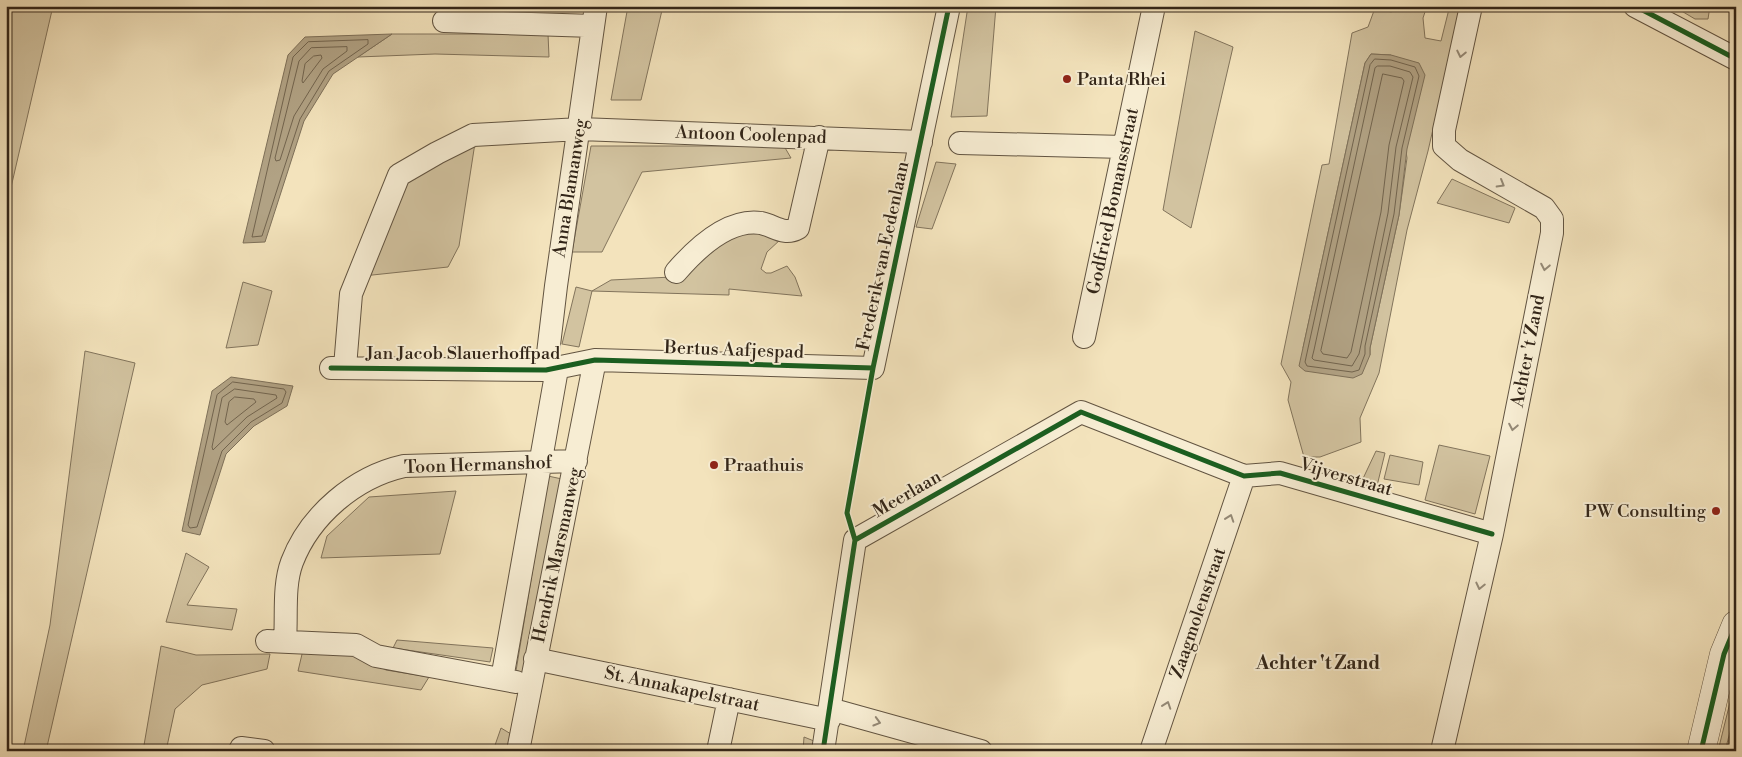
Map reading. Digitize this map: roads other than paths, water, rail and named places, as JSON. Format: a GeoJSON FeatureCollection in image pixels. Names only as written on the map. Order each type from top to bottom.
{"type":"FeatureCollection","features":[{"type":"Feature","properties":{"kind":"street","name":"Frederik van Eedenlaan"},"geometry":{"type":"LineString","coordinates":[[873,368],[949,6]]}},
{"type":"Feature","properties":{"kind":"street","name":"Godfried Bomansstraat"},"geometry":{"type":"LineString","coordinates":[[1084,337],[1154,6]]}},
{"type":"Feature","properties":{"kind":"street","name":"Achter 't Zand"},"geometry":{"type":"LineString","coordinates":[[1442,751],[1492,534],[1552,233],[1552,219],[1544,208],[1460,160],[1444,146],[1444,130],[1472,6]]}},
{"type":"Feature","properties":{"kind":"street"},"geometry":{"type":"LineString","coordinates":[[1635,6],[1736,59]]}},
{"type":"Feature","properties":{"kind":"street"},"geometry":{"type":"LineString","coordinates":[[444,21],[594,16]]}},
{"type":"Feature","properties":{"kind":"street","name":"Anna Blamanweg"},"geometry":{"type":"LineString","coordinates":[[552,370],[556,286],[580,129],[594,16]]}},
{"type":"Feature","properties":{"kind":"street","name":"Antoon Coolenpad"},"geometry":{"type":"LineString","coordinates":[[338,367],[351,294],[399,175],[473,135],[580,129],[921,142]]}},
{"type":"Feature","properties":{"kind":"street"},"geometry":{"type":"LineString","coordinates":[[676,272],[696,249],[726,230],[744,224],[760,223],[786,232],[798,228],[819,137]]}},
{"type":"Feature","properties":{"kind":"street"},"geometry":{"type":"LineString","coordinates":[[960,142],[1124,148]]}},
{"type":"Feature","properties":{"kind":"street","name":"Jan Jacob Slauerhoffpad"},"geometry":{"type":"LineString","coordinates":[[338,367],[552,370],[595,360]]}},
{"type":"Feature","properties":{"kind":"street","name":"Hendrik Marsmanweg"},"geometry":{"type":"LineString","coordinates":[[518,751],[595,360]]}},
{"type":"Feature","properties":{"kind":"street","name":"Bertus Aafjespad"},"geometry":{"type":"LineString","coordinates":[[595,360],[873,368]]}},
{"type":"Feature","properties":{"kind":"street","name":"Hendrik Marsmanweg"},"geometry":{"type":"LineString","coordinates":[[502,679],[539,462],[552,370]]}},
{"type":"Feature","properties":{"kind":"street","name":"Vijverstraat"},"geometry":{"type":"LineString","coordinates":[[1080,412],[1244,476],[1280,473],[1492,534]]}},
{"type":"Feature","properties":{"kind":"street","name":"Meerlaan"},"geometry":{"type":"LineString","coordinates":[[823,751],[855,540],[1080,412]]}},
{"type":"Feature","properties":{"kind":"street","name":"Toon Hermanshof"},"geometry":{"type":"LineString","coordinates":[[502,679],[376,656],[356,645],[276,641],[292,563],[313,525],[325,510],[356,487],[383,471],[404,466],[576,462]]}},
{"type":"Feature","properties":{"kind":"street","name":"Zaagmolenstraat"},"geometry":{"type":"LineString","coordinates":[[1151,751],[1244,476]]}},
{"type":"Feature","properties":{"kind":"street"},"geometry":{"type":"LineString","coordinates":[[1700,751],[1724,654],[1736,625]]}},
{"type":"Feature","properties":{"kind":"street","name":"St. Annakapelstraat"},"geometry":{"type":"LineString","coordinates":[[535,659],[729,698],[829,714],[981,751]]}},
{"type":"Feature","properties":{"kind":"street"},"geometry":{"type":"LineString","coordinates":[[502,679],[530,685]]}},
{"type":"Feature","properties":{"kind":"street"},"geometry":{"type":"LineString","coordinates":[[718,751],[729,698]]}},
{"type":"Feature","properties":{"kind":"street"},"geometry":{"type":"LineString","coordinates":[[240,751],[241,748],[264,751]]}},
{"type":"Feature","properties":{"kind":"water"},"geometry":{"type":"Polygon","coordinates":[[[392,34],[333,74],[304,121],[265,242],[243,243],[288,55],[305,37],[392,34]]]}},
{"type":"Feature","properties":{"kind":"water"},"geometry":{"type":"Polygon","coordinates":[[[1371,54],[1391,55],[1419,63],[1425,75],[1407,149],[1399,215],[1370,355],[1362,374],[1353,378],[1305,371],[1299,366],[1365,63],[1371,54]]]}},
{"type":"Feature","properties":{"kind":"water"},"geometry":{"type":"Polygon","coordinates":[[[231,377],[293,386],[287,406],[254,426],[226,454],[200,535],[182,531],[212,391],[231,377]]]}},
{"type":"Feature","properties":{"kind":"water"},"geometry":{"type":"Polygon","coordinates":[[[1736,710],[1736,751],[1726,751],[1736,710]]]}},
{"type":"Feature","properties":{"kind":"place","name":"Panta Rhei"},"geometry":{"type":"Point","coordinates":[1067,79]}},
{"type":"Feature","properties":{"kind":"place","name":"Praathuis"},"geometry":{"type":"Point","coordinates":[714,465]}},
{"type":"Feature","properties":{"kind":"place","name":"PW Consulting"},"geometry":{"type":"Point","coordinates":[1716,511]}},
{"type":"Feature","properties":{"kind":"district","name":"Achter 't Zand"},"geometry":{"type":"Point","coordinates":[1318,663]}}]}
